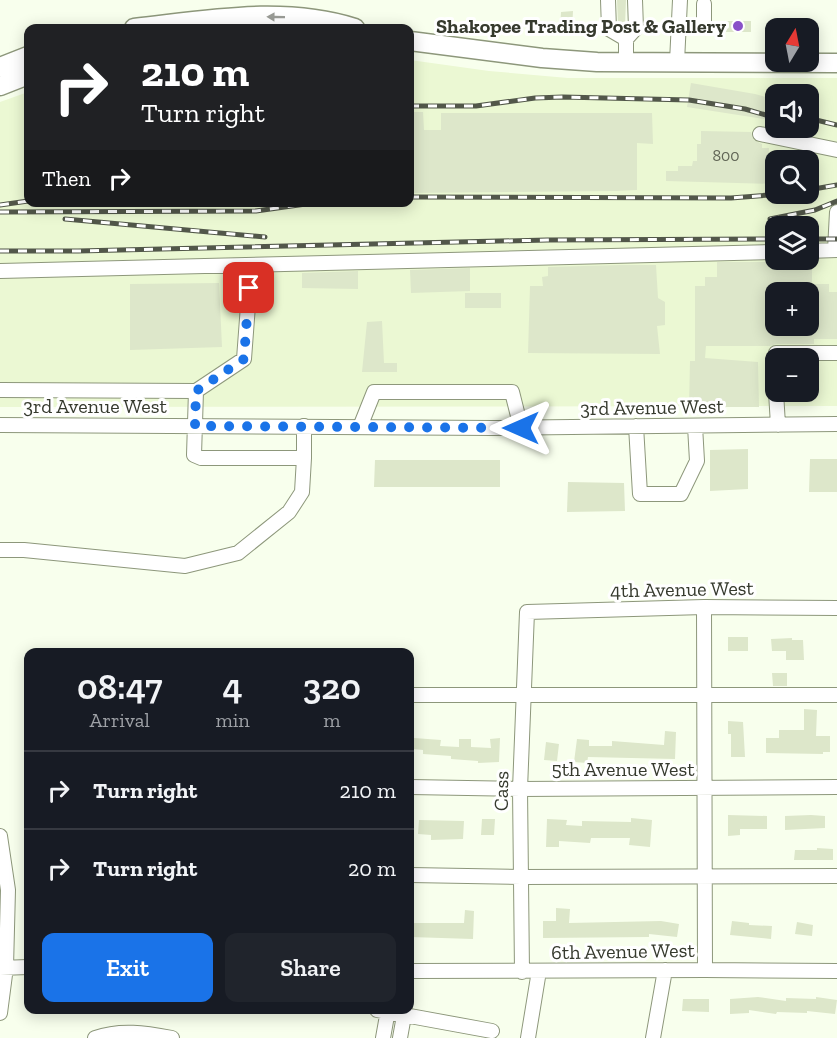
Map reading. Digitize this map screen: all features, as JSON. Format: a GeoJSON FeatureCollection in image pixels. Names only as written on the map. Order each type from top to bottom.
{"type":"FeatureCollection","features":[{"type":"Feature","properties":{"kind":"main road"},"geometry":{"type":"LineString","coordinates":[[163,24],[255,16],[341,24]]}},
{"type":"Feature","properties":{"kind":"main road"},"geometry":{"type":"LineString","coordinates":[[414,42],[542,58],[597,62],[837,63]]}},
{"type":"Feature","properties":{"kind":"main road"},"geometry":{"type":"LineString","coordinates":[[0,67],[24,58]]}},
{"type":"Feature","properties":{"kind":"main road"},"geometry":{"type":"LineString","coordinates":[[0,86],[24,77]]}},
{"type":"Feature","properties":{"kind":"street"},"geometry":{"type":"LineString","coordinates":[[608,0],[609,28],[626,39]]}},
{"type":"Feature","properties":{"kind":"street"},"geometry":{"type":"LineString","coordinates":[[626,62],[626,39],[636,28],[635,0]]}},
{"type":"Feature","properties":{"kind":"street"},"geometry":{"type":"LineString","coordinates":[[677,62],[680,0]]}},
{"type":"Feature","properties":{"kind":"street"},"geometry":{"type":"LineString","coordinates":[[679,27],[702,26],[704,4]]}},
{"type":"Feature","properties":{"kind":"street"},"geometry":{"type":"LineString","coordinates":[[760,134],[837,150]]}},
{"type":"Feature","properties":{"kind":"street"},"geometry":{"type":"LineString","coordinates":[[819,251],[836,250],[837,212]]}},
{"type":"Feature","properties":{"kind":"street"},"geometry":{"type":"LineString","coordinates":[[0,271],[765,252]]}},
{"type":"Feature","properties":{"kind":"street"},"geometry":{"type":"LineString","coordinates":[[0,390],[196,391],[244,359],[251,265]]}},
{"type":"Feature","properties":{"kind":"street"},"geometry":{"type":"LineString","coordinates":[[819,353],[837,353]]}},
{"type":"Feature","properties":{"kind":"street"},"geometry":{"type":"LineString","coordinates":[[196,391],[194,455],[201,458],[304,458]]}},
{"type":"Feature","properties":{"kind":"street"},"geometry":{"type":"LineString","coordinates":[[360,427],[374,392],[512,392],[521,428]]}},
{"type":"Feature","properties":{"kind":"street"},"geometry":{"type":"LineString","coordinates":[[777,402],[778,425]]}},
{"type":"Feature","properties":{"kind":"street","name":"3rd Avenue West"},"geometry":{"type":"LineString","coordinates":[[0,425],[521,428],[837,424]]}},
{"type":"Feature","properties":{"kind":"street"},"geometry":{"type":"LineString","coordinates":[[0,550],[185,566],[238,553],[289,512],[302,492],[304,426]]}},
{"type":"Feature","properties":{"kind":"street"},"geometry":{"type":"LineString","coordinates":[[636,426],[640,494],[681,494],[697,461],[696,426]]}},
{"type":"Feature","properties":{"kind":"street"},"geometry":{"type":"LineString","coordinates":[[704,607],[705,970]]}},
{"type":"Feature","properties":{"kind":"street","name":"4th Avenue West"},"geometry":{"type":"LineString","coordinates":[[527,612],[704,607],[837,608]]}},
{"type":"Feature","properties":{"kind":"street","name":"Cass"},"geometry":{"type":"LineString","coordinates":[[522,972],[519,789],[527,612]]}},
{"type":"Feature","properties":{"kind":"street"},"geometry":{"type":"LineString","coordinates":[[414,695],[837,695]]}},
{"type":"Feature","properties":{"kind":"street","name":"5th Avenue West"},"geometry":{"type":"LineString","coordinates":[[414,787],[519,789],[837,787]]}},
{"type":"Feature","properties":{"kind":"street"},"geometry":{"type":"LineString","coordinates":[[0,836],[8,890],[0,1013]]}},
{"type":"Feature","properties":{"kind":"street"},"geometry":{"type":"LineString","coordinates":[[414,875],[837,876]]}},
{"type":"Feature","properties":{"kind":"street"},"geometry":{"type":"LineString","coordinates":[[3,968],[24,967]]}},
{"type":"Feature","properties":{"kind":"street"},"geometry":{"type":"LineString","coordinates":[[653,1038],[665,970]]}},
{"type":"Feature","properties":{"kind":"street","name":"6th Avenue West"},"geometry":{"type":"LineString","coordinates":[[414,971],[837,971]]}},
{"type":"Feature","properties":{"kind":"street"},"geometry":{"type":"LineString","coordinates":[[528,1038],[539,971]]}},
{"type":"Feature","properties":{"kind":"street"},"geometry":{"type":"LineString","coordinates":[[383,1038],[384,1014]]}},
{"type":"Feature","properties":{"kind":"street"},"geometry":{"type":"LineString","coordinates":[[400,1038],[404,1014]]}},
{"type":"Feature","properties":{"kind":"street"},"geometry":{"type":"LineString","coordinates":[[413,1014],[492,1031]]}},
{"type":"Feature","properties":{"kind":"street"},"geometry":{"type":"LineString","coordinates":[[95,1038],[131,1031],[172,1038]]}},
{"type":"Feature","properties":{"kind":"shaded area"},"geometry":{"type":"Polygon","coordinates":[[[414,61],[489,71],[568,78],[837,78],[837,406],[0,407],[0,102],[24,93],[24,207],[414,207],[414,61]]]}},
{"type":"Feature","properties":{"kind":"building"},"geometry":{"type":"Polygon","coordinates":[[[617,0],[626,0],[625,27],[618,24],[617,0]]]}},
{"type":"Feature","properties":{"kind":"building"},"geometry":{"type":"Polygon","coordinates":[[[573,11],[572,30],[560,29],[561,12],[573,11]]]}},
{"type":"Feature","properties":{"kind":"building","name":"Shakopee Trading Post & Gallery"},"geometry":{"type":"Polygon","coordinates":[[[724,21],[751,21],[751,32],[724,32],[724,21]]]}},
{"type":"Feature","properties":{"kind":"building"},"geometry":{"type":"Polygon","coordinates":[[[691,83],[765,97],[765,119],[687,107],[691,83]]]}},
{"type":"Feature","properties":{"kind":"building"},"geometry":{"type":"Polygon","coordinates":[[[414,112],[423,112],[424,130],[441,130],[441,113],[652,113],[653,144],[637,143],[637,190],[414,193],[414,112]]]}},
{"type":"Feature","properties":{"kind":"building"},"geometry":{"type":"Polygon","coordinates":[[[701,131],[751,132],[754,140],[762,144],[762,148],[769,148],[765,150],[765,184],[666,181],[666,171],[678,171],[678,166],[692,166],[693,161],[697,161],[697,144],[701,144],[701,131]]]}},
{"type":"Feature","properties":{"kind":"building"},"geometry":{"type":"Polygon","coordinates":[[[717,262],[765,262],[765,270],[812,270],[812,282],[765,282],[765,336],[819,336],[819,284],[829,284],[829,292],[837,292],[837,339],[814,339],[814,344],[706,346],[705,358],[758,362],[759,407],[689,407],[690,361],[695,361],[695,286],[705,286],[705,277],[717,277],[717,262]]]}},
{"type":"Feature","properties":{"kind":"building"},"geometry":{"type":"Polygon","coordinates":[[[656,265],[658,298],[665,302],[665,325],[657,326],[660,354],[528,353],[530,286],[543,286],[542,277],[548,276],[548,267],[656,265]]]}},
{"type":"Feature","properties":{"kind":"building"},"geometry":{"type":"Polygon","coordinates":[[[470,268],[470,291],[411,293],[410,270],[470,268]]]}},
{"type":"Feature","properties":{"kind":"building"},"geometry":{"type":"Polygon","coordinates":[[[358,271],[358,289],[302,288],[302,273],[358,271]]]}},
{"type":"Feature","properties":{"kind":"building"},"geometry":{"type":"Polygon","coordinates":[[[219,283],[222,347],[130,350],[130,284],[219,283]]]}},
{"type":"Feature","properties":{"kind":"building"},"geometry":{"type":"Polygon","coordinates":[[[465,293],[501,293],[501,308],[465,308],[465,293]]]}},
{"type":"Feature","properties":{"kind":"building"},"geometry":{"type":"Polygon","coordinates":[[[382,321],[384,363],[397,363],[397,372],[362,372],[367,322],[382,321]]]}},
{"type":"Feature","properties":{"kind":"building"},"geometry":{"type":"Polygon","coordinates":[[[748,449],[748,489],[710,491],[710,450],[748,449]]]}},
{"type":"Feature","properties":{"kind":"building"},"geometry":{"type":"Polygon","coordinates":[[[810,459],[837,459],[837,492],[809,492],[810,459]]]}},
{"type":"Feature","properties":{"kind":"building"},"geometry":{"type":"Polygon","coordinates":[[[375,460],[500,460],[500,487],[374,487],[375,460]]]}},
{"type":"Feature","properties":{"kind":"building"},"geometry":{"type":"Polygon","coordinates":[[[568,482],[624,483],[625,511],[567,512],[568,482]]]}},
{"type":"Feature","properties":{"kind":"building"},"geometry":{"type":"Polygon","coordinates":[[[728,637],[748,637],[748,651],[728,651],[728,637]]]}},
{"type":"Feature","properties":{"kind":"building"},"geometry":{"type":"Polygon","coordinates":[[[792,638],[792,640],[803,640],[804,660],[786,660],[786,651],[772,651],[771,639],[792,638]]]}},
{"type":"Feature","properties":{"kind":"building"},"geometry":{"type":"Polygon","coordinates":[[[772,673],[787,673],[787,686],[773,686],[772,673]]]}},
{"type":"Feature","properties":{"kind":"building"},"geometry":{"type":"Polygon","coordinates":[[[804,709],[817,710],[816,736],[830,736],[830,752],[823,752],[823,754],[766,753],[766,738],[779,738],[779,730],[804,730],[804,709]]]}},
{"type":"Feature","properties":{"kind":"building"},"geometry":{"type":"Polygon","coordinates":[[[728,721],[743,722],[745,757],[731,757],[731,734],[728,734],[728,721]]]}},
{"type":"Feature","properties":{"kind":"building"},"geometry":{"type":"Polygon","coordinates":[[[665,731],[676,732],[675,759],[588,757],[587,763],[574,762],[577,739],[589,740],[589,746],[612,746],[612,741],[664,745],[665,731]]]}},
{"type":"Feature","properties":{"kind":"building"},"geometry":{"type":"Polygon","coordinates":[[[414,738],[441,740],[440,746],[459,747],[459,739],[471,739],[471,747],[491,748],[490,739],[500,738],[499,762],[478,763],[478,761],[451,759],[451,756],[423,754],[423,750],[414,749],[414,738]]]}},
{"type":"Feature","properties":{"kind":"building"},"geometry":{"type":"Polygon","coordinates":[[[546,742],[559,744],[557,761],[544,760],[546,742]]]}},
{"type":"Feature","properties":{"kind":"building"},"geometry":{"type":"Polygon","coordinates":[[[728,815],[767,816],[767,829],[740,829],[740,835],[728,836],[728,815]]]}},
{"type":"Feature","properties":{"kind":"building"},"geometry":{"type":"Polygon","coordinates":[[[785,816],[825,816],[825,828],[785,830],[785,816]]]}},
{"type":"Feature","properties":{"kind":"building"},"geometry":{"type":"Polygon","coordinates":[[[631,818],[652,820],[650,847],[629,845],[630,838],[591,838],[590,843],[559,841],[559,847],[546,847],[547,819],[567,820],[566,825],[582,826],[582,821],[631,822],[631,818]]]}},
{"type":"Feature","properties":{"kind":"building"},"geometry":{"type":"Polygon","coordinates":[[[482,819],[495,819],[494,835],[481,835],[482,819]]]}},
{"type":"Feature","properties":{"kind":"building"},"geometry":{"type":"Polygon","coordinates":[[[419,820],[464,821],[463,839],[431,840],[431,835],[418,834],[419,820]]]}},
{"type":"Feature","properties":{"kind":"building"},"geometry":{"type":"Polygon","coordinates":[[[817,848],[833,849],[833,860],[794,860],[795,850],[817,850],[817,848]]]}},
{"type":"Feature","properties":{"kind":"building"},"geometry":{"type":"Polygon","coordinates":[[[556,908],[570,909],[569,923],[661,921],[679,924],[677,937],[649,934],[649,937],[543,938],[543,921],[556,921],[556,908]]]}},
{"type":"Feature","properties":{"kind":"building"},"geometry":{"type":"Polygon","coordinates":[[[465,910],[474,911],[473,939],[414,937],[414,923],[464,923],[465,910]]]}},
{"type":"Feature","properties":{"kind":"building"},"geometry":{"type":"Polygon","coordinates":[[[732,921],[749,923],[749,925],[772,926],[771,939],[730,935],[732,921]]]}},
{"type":"Feature","properties":{"kind":"building"},"geometry":{"type":"Polygon","coordinates":[[[797,922],[813,925],[812,936],[795,934],[797,922]]]}},
{"type":"Feature","properties":{"kind":"building"},"geometry":{"type":"Polygon","coordinates":[[[758,997],[786,1001],[786,998],[816,999],[816,997],[837,1000],[835,1014],[807,1011],[807,1013],[777,1012],[776,1014],[749,1010],[749,1013],[730,1014],[730,999],[758,997]]]}},
{"type":"Feature","properties":{"kind":"building"},"geometry":{"type":"Polygon","coordinates":[[[683,999],[709,999],[709,1012],[682,1011],[683,999]]]}},
{"type":"Feature","properties":{"kind":"railway"},"geometry":{"type":"LineString","coordinates":[[414,106],[476,106],[535,98],[563,97],[689,100],[745,109],[765,115]]}},
{"type":"Feature","properties":{"kind":"railway"},"geometry":{"type":"LineString","coordinates":[[819,121],[837,125]]}},
{"type":"Feature","properties":{"kind":"railway"},"geometry":{"type":"LineString","coordinates":[[819,188],[837,185]]}},
{"type":"Feature","properties":{"kind":"railway"},"geometry":{"type":"LineString","coordinates":[[414,197],[731,198],[765,195]]}},
{"type":"Feature","properties":{"kind":"railway"},"geometry":{"type":"LineString","coordinates":[[785,216],[815,210],[837,201]]}},
{"type":"Feature","properties":{"kind":"railway"},"geometry":{"type":"LineString","coordinates":[[0,205],[24,202]]}},
{"type":"Feature","properties":{"kind":"railway"},"geometry":{"type":"LineString","coordinates":[[0,212],[256,211],[284,207]]}},
{"type":"Feature","properties":{"kind":"railway"},"geometry":{"type":"LineString","coordinates":[[65,219],[265,237]]}},
{"type":"Feature","properties":{"kind":"railway"},"geometry":{"type":"LineString","coordinates":[[0,251],[547,240],[765,239]]}},
{"type":"Feature","properties":{"kind":"railway"},"geometry":{"type":"LineString","coordinates":[[819,239],[837,239]]}},
{"type":"Feature","properties":{"kind":"place","name":"Shakopee Trading Post & Gallery"},"geometry":{"type":"Point","coordinates":[738,26]}},
{"type":"Feature","properties":{"kind":"route"},"geometry":{"type":"LineString","coordinates":[[249,288],[244,359],[196,391],[195,426],[521,428]]}}]}
